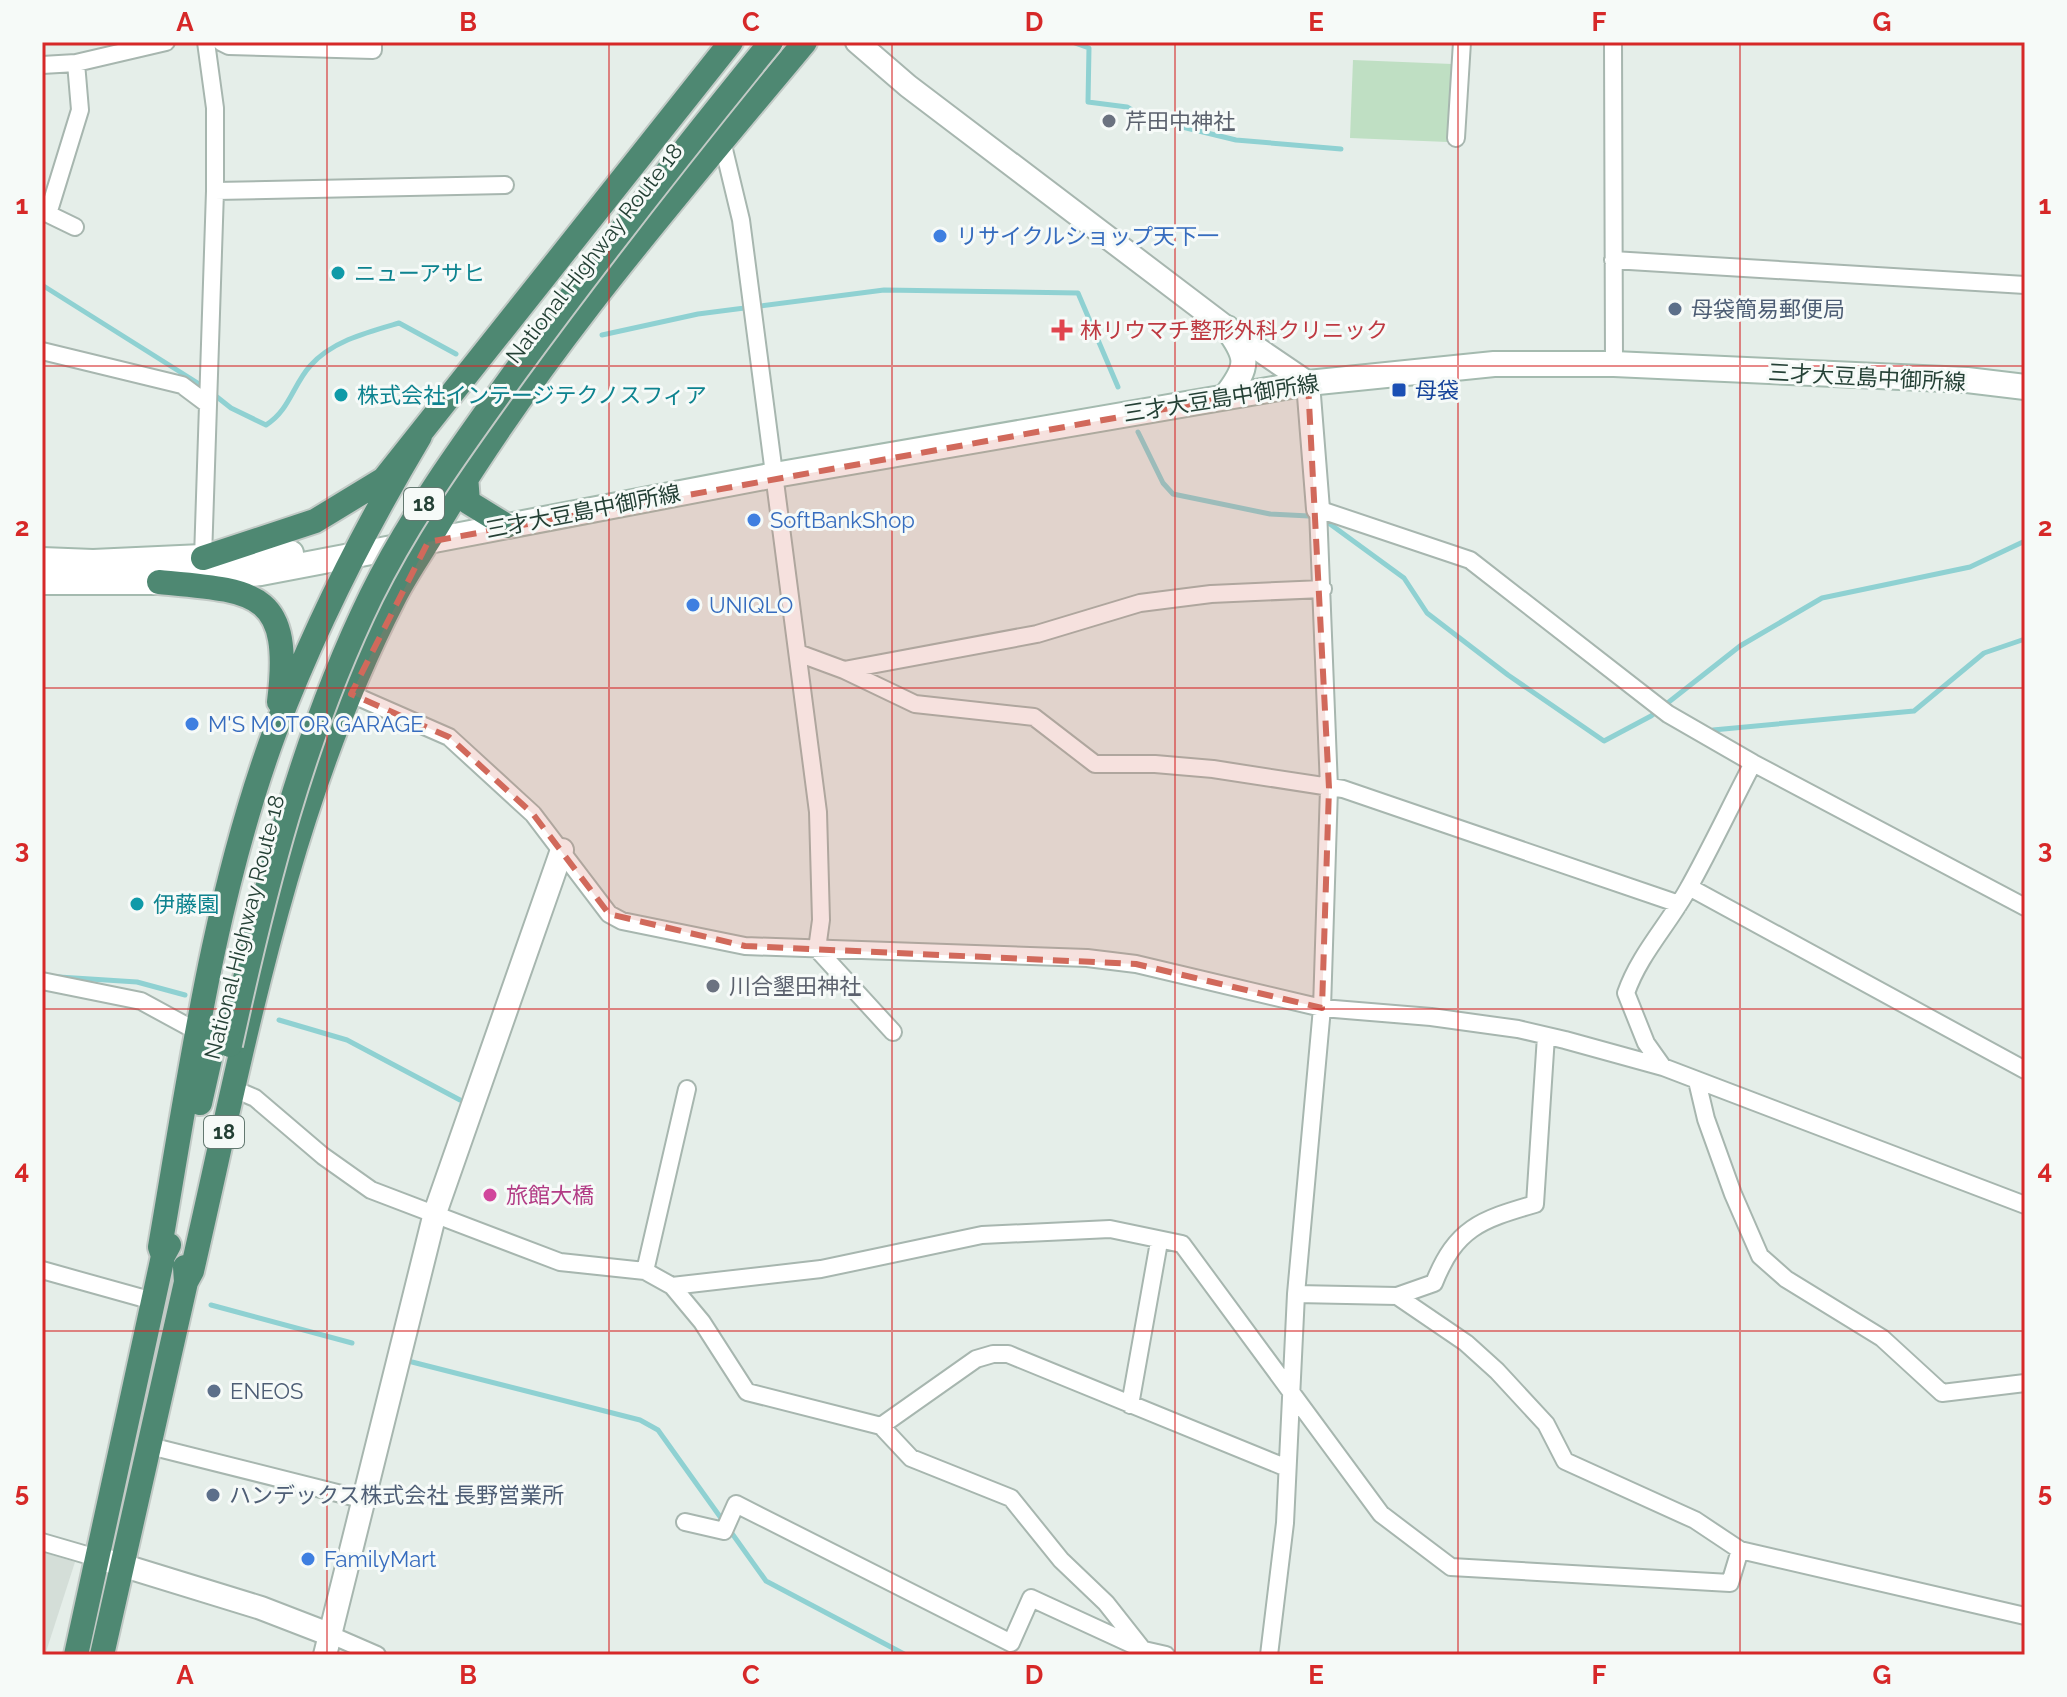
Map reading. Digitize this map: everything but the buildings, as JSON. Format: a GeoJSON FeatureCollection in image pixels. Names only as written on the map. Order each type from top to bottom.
{"type":"FeatureCollection","features":[{"type":"Feature","properties":{"kind":"highway","name":"18"},"geometry":{"type":"LineString","coordinates":[[203,558],[315,521],[384,479],[731,42]]}},
{"type":"Feature","properties":{"kind":"highway","name":"National Highway Route 18"},"geometry":{"type":"LineString","coordinates":[[76,1655],[163,1256],[168,1248],[250,885],[282,778],[310,702],[362,588],[410,505],[537,324],[760,42]]}},
{"type":"Feature","properties":{"kind":"highway","name":"National Highway Route 18"},"geometry":{"type":"LineString","coordinates":[[102,1655],[186,1282],[184,1270],[214,1040],[322,706],[373,593],[421,509],[475,427],[565,304],[771,42]]}},
{"type":"Feature","properties":{"kind":"highway","name":"18"},"geometry":{"type":"LineString","coordinates":[[186,1282],[192,1271],[234,1089],[299,834],[351,694],[394,598],[466,476],[569,329],[805,42]]}},
{"type":"Feature","properties":{"kind":"highway","name":"18"},"geometry":{"type":"LineString","coordinates":[[214,1040],[224,910],[275,732],[330,604],[420,436]]}},
{"type":"Feature","properties":{"kind":"highway","name":"18"},"geometry":{"type":"LineString","coordinates":[[466,476],[468,502],[507,526]]}},
{"type":"Feature","properties":{"kind":"highway","name":"18"},"geometry":{"type":"LineString","coordinates":[[159,582],[237,589],[262,604],[278,624],[283,660],[275,732]]}},
{"type":"Feature","properties":{"kind":"main road"},"geometry":{"type":"LineString","coordinates":[[1226,396],[1244,365],[1244,351],[1227,328]]}},
{"type":"Feature","properties":{"kind":"main road","name":"三才大豆島中御所線"},"geometry":{"type":"LineString","coordinates":[[42,560],[267,556],[428,542],[775,475],[1226,396],[1308,383],[1494,364],[1614,364],[1967,380],[2025,387]]}},
{"type":"Feature","properties":{"kind":"main road","name":"三才大豆島中御所線"},"geometry":{"type":"LineString","coordinates":[[42,582],[159,582],[261,573],[358,550]]}},
{"type":"Feature","properties":{"kind":"street"},"geometry":{"type":"LineString","coordinates":[[42,65],[76,63],[166,42]]}},
{"type":"Feature","properties":{"kind":"street"},"geometry":{"type":"LineString","coordinates":[[203,558],[215,191],[215,108],[206,42]]}},
{"type":"Feature","properties":{"kind":"street"},"geometry":{"type":"LineString","coordinates":[[221,42],[229,46],[305,45],[373,50],[373,42]]}},
{"type":"Feature","properties":{"kind":"street"},"geometry":{"type":"LineString","coordinates":[[857,42],[908,86],[1227,328],[1308,383],[1323,589],[1329,788],[1322,1008],[1296,1294],[1285,1523],[1269,1655]]}},
{"type":"Feature","properties":{"kind":"street"},"geometry":{"type":"LineString","coordinates":[[1456,138],[1462,42]]}},
{"type":"Feature","properties":{"kind":"street"},"geometry":{"type":"LineString","coordinates":[[1613,42],[1614,364]]}},
{"type":"Feature","properties":{"kind":"street"},"geometry":{"type":"LineString","coordinates":[[75,227],[45,212],[80,110],[76,63]]}},
{"type":"Feature","properties":{"kind":"street"},"geometry":{"type":"LineString","coordinates":[[722,141],[741,220],[818,812],[821,920],[817,949]]}},
{"type":"Feature","properties":{"kind":"street"},"geometry":{"type":"LineString","coordinates":[[215,191],[505,185]]}},
{"type":"Feature","properties":{"kind":"street"},"geometry":{"type":"LineString","coordinates":[[1613,260],[2025,285]]}},
{"type":"Feature","properties":{"kind":"street"},"geometry":{"type":"LineString","coordinates":[[42,351],[207,393]]}},
{"type":"Feature","properties":{"kind":"street"},"geometry":{"type":"LineString","coordinates":[[1318,509],[1470,560],[1663,709],[1753,763],[2025,907]]}},
{"type":"Feature","properties":{"kind":"street"},"geometry":{"type":"LineString","coordinates":[[844,670],[1037,634],[1140,603],[1211,594],[1323,589]]}},
{"type":"Feature","properties":{"kind":"street"},"geometry":{"type":"LineString","coordinates":[[798,653],[844,670],[915,704],[1034,717],[1095,764],[1213,769],[1329,788],[1418,812],[1679,904]]}},
{"type":"Feature","properties":{"kind":"street"},"geometry":{"type":"LineString","coordinates":[[351,694],[449,737],[533,814],[609,914],[622,921],[745,946],[1087,958],[1136,964],[1322,1008],[1431,1017],[1546,1036],[1663,1067],[1860,1139],[2025,1205]]}},
{"type":"Feature","properties":{"kind":"street"},"geometry":{"type":"LineString","coordinates":[[1663,1067],[1646,1043],[1626,993],[1635,966],[1651,950],[1689,887],[1753,763]]}},
{"type":"Feature","properties":{"kind":"street"},"geometry":{"type":"LineString","coordinates":[[328,1645],[435,1213],[562,850]]}},
{"type":"Feature","properties":{"kind":"street"},"geometry":{"type":"LineString","coordinates":[[1689,887],[2025,1070]]}},
{"type":"Feature","properties":{"kind":"street"},"geometry":{"type":"LineString","coordinates":[[817,949],[893,1032]]}},
{"type":"Feature","properties":{"kind":"street"},"geometry":{"type":"LineString","coordinates":[[42,981],[141,1001],[214,1040]]}},
{"type":"Feature","properties":{"kind":"street"},"geometry":{"type":"LineString","coordinates":[[1296,1294],[1397,1296],[1434,1283],[1446,1252],[1460,1237],[1492,1216],[1535,1204],[1546,1036]]}},
{"type":"Feature","properties":{"kind":"street"},"geometry":{"type":"LineString","coordinates":[[1697,1081],[1706,1119],[1760,1256],[1786,1279],[1882,1338],[1942,1393],[2025,1383]]}},
{"type":"Feature","properties":{"kind":"street"},"geometry":{"type":"LineString","coordinates":[[234,1089],[255,1098],[323,1156],[371,1190],[560,1262],[645,1271],[672,1286],[702,1322],[747,1392],[881,1426],[911,1458],[1011,1498],[1061,1560],[1106,1603],[1146,1652]]}},
{"type":"Feature","properties":{"kind":"street"},"geometry":{"type":"LineString","coordinates":[[645,1271],[687,1089]]}},
{"type":"Feature","properties":{"kind":"street"},"geometry":{"type":"LineString","coordinates":[[672,1286],[821,1269],[982,1235],[1110,1229],[1159,1242],[1182,1244],[1381,1514],[1451,1567],[1730,1583],[1740,1550]]}},
{"type":"Feature","properties":{"kind":"street"},"geometry":{"type":"LineString","coordinates":[[1130,1405],[1159,1242]]}},
{"type":"Feature","properties":{"kind":"street"},"geometry":{"type":"LineString","coordinates":[[42,1270],[153,1301]]}},
{"type":"Feature","properties":{"kind":"street"},"geometry":{"type":"LineString","coordinates":[[1397,1296],[1466,1343],[1497,1371],[1546,1424],[1565,1461],[1695,1520],[1740,1550],[2024,1613]]}},
{"type":"Feature","properties":{"kind":"street"},"geometry":{"type":"LineString","coordinates":[[881,1426],[976,1359],[1008,1354],[1287,1468]]}},
{"type":"Feature","properties":{"kind":"street"},"geometry":{"type":"LineString","coordinates":[[150,1446],[365,1500]]}},
{"type":"Feature","properties":{"kind":"street"},"geometry":{"type":"LineString","coordinates":[[685,1522],[726,1527],[736,1504],[1011,1643],[1031,1598],[1146,1652],[1166,1655]]}},
{"type":"Feature","properties":{"kind":"street"},"geometry":{"type":"LineString","coordinates":[[42,1542],[261,1608],[328,1645],[377,1655]]}},
{"type":"Feature","properties":{"kind":"highlighted area"},"geometry":{"type":"Polygon","coordinates":[[[1308,383],[1329,788],[1322,1008],[1136,964],[745,946],[609,914],[533,814],[449,737],[351,694],[428,542],[1308,383]]]}},
{"type":"Feature","properties":{"kind":"shaded area"},"geometry":{"type":"Polygon","coordinates":[[[42,1552],[75,1562],[45,1655],[42,1655],[42,1552]]]}},
{"type":"Feature","properties":{"kind":"green space"},"geometry":{"type":"Polygon","coordinates":[[[1353,60],[1452,64],[1448,142],[1350,138],[1353,60]]]}},
{"type":"Feature","properties":{"kind":"waterway"},"geometry":{"type":"LineString","coordinates":[[1072,42],[1089,48],[1088,102],[1127,107],[1145,118],[1236,140],[1341,149]]}},
{"type":"Feature","properties":{"kind":"waterway"},"geometry":{"type":"LineString","coordinates":[[42,285],[204,387]]}},
{"type":"Feature","properties":{"kind":"waterway"},"geometry":{"type":"LineString","coordinates":[[602,335],[698,314],[884,290],[1078,293],[1118,387]]}},
{"type":"Feature","properties":{"kind":"waterway"},"geometry":{"type":"LineString","coordinates":[[212,393],[231,408],[266,425],[280,413],[304,373],[319,357],[363,334],[399,323],[456,354]]}},
{"type":"Feature","properties":{"kind":"waterway"},"geometry":{"type":"LineString","coordinates":[[1138,432],[1163,483],[1173,494],[1270,514],[1309,516]]}},
{"type":"Feature","properties":{"kind":"waterway"},"geometry":{"type":"LineString","coordinates":[[1330,524],[1404,578],[1427,613],[1508,675],[1604,741],[1651,716],[1740,646],[1822,598],[1970,567],[2025,541]]}},
{"type":"Feature","properties":{"kind":"waterway"},"geometry":{"type":"LineString","coordinates":[[1713,730],[1914,711],[1984,653],[2025,639]]}},
{"type":"Feature","properties":{"kind":"waterway"},"geometry":{"type":"LineString","coordinates":[[59,977],[137,982],[185,995]]}},
{"type":"Feature","properties":{"kind":"waterway"},"geometry":{"type":"LineString","coordinates":[[279,1020],[347,1040],[460,1100]]}},
{"type":"Feature","properties":{"kind":"waterway"},"geometry":{"type":"LineString","coordinates":[[211,1305],[352,1343]]}},
{"type":"Feature","properties":{"kind":"waterway"},"geometry":{"type":"LineString","coordinates":[[412,1362],[640,1420],[658,1430],[766,1581],[906,1655]]}},
{"type":"Feature","properties":{"kind":"place","name":"芹田中神社"},"geometry":{"type":"Point","coordinates":[1109,121]}},
{"type":"Feature","properties":{"kind":"place","name":"リサイクルショップ天下一"},"geometry":{"type":"Point","coordinates":[940,236]}},
{"type":"Feature","properties":{"kind":"place","name":"ニューアサヒ"},"geometry":{"type":"Point","coordinates":[338,273]}},
{"type":"Feature","properties":{"kind":"place","name":"母袋簡易郵便局"},"geometry":{"type":"Point","coordinates":[1675,309]}},
{"type":"Feature","properties":{"kind":"place","name":"林リウマチ整形外科クリニック"},"geometry":{"type":"Point","coordinates":[1062,330]}},
{"type":"Feature","properties":{"kind":"place","name":"母袋"},"geometry":{"type":"Point","coordinates":[1399,390]}},
{"type":"Feature","properties":{"kind":"place","name":"株式会社インテージテクノスフィア"},"geometry":{"type":"Point","coordinates":[341,395]}},
{"type":"Feature","properties":{"kind":"place","name":"SoftBankShop"},"geometry":{"type":"Point","coordinates":[754,520]}},
{"type":"Feature","properties":{"kind":"place","name":"UNIQLO"},"geometry":{"type":"Point","coordinates":[693,605]}},
{"type":"Feature","properties":{"kind":"place","name":"M'S MOTOR GARAGE"},"geometry":{"type":"Point","coordinates":[192,724]}},
{"type":"Feature","properties":{"kind":"place","name":"伊藤園"},"geometry":{"type":"Point","coordinates":[137,904]}},
{"type":"Feature","properties":{"kind":"place","name":"川合墾田神社"},"geometry":{"type":"Point","coordinates":[713,986]}},
{"type":"Feature","properties":{"kind":"place","name":"旅館大橋"},"geometry":{"type":"Point","coordinates":[490,1195]}},
{"type":"Feature","properties":{"kind":"place","name":"ENEOS"},"geometry":{"type":"Point","coordinates":[214,1391]}},
{"type":"Feature","properties":{"kind":"place","name":"ハンデックス株式会社 長野営業所"},"geometry":{"type":"Point","coordinates":[213,1495]}},
{"type":"Feature","properties":{"kind":"place","name":"FamilyMart"},"geometry":{"type":"Point","coordinates":[308,1559]}}]}
